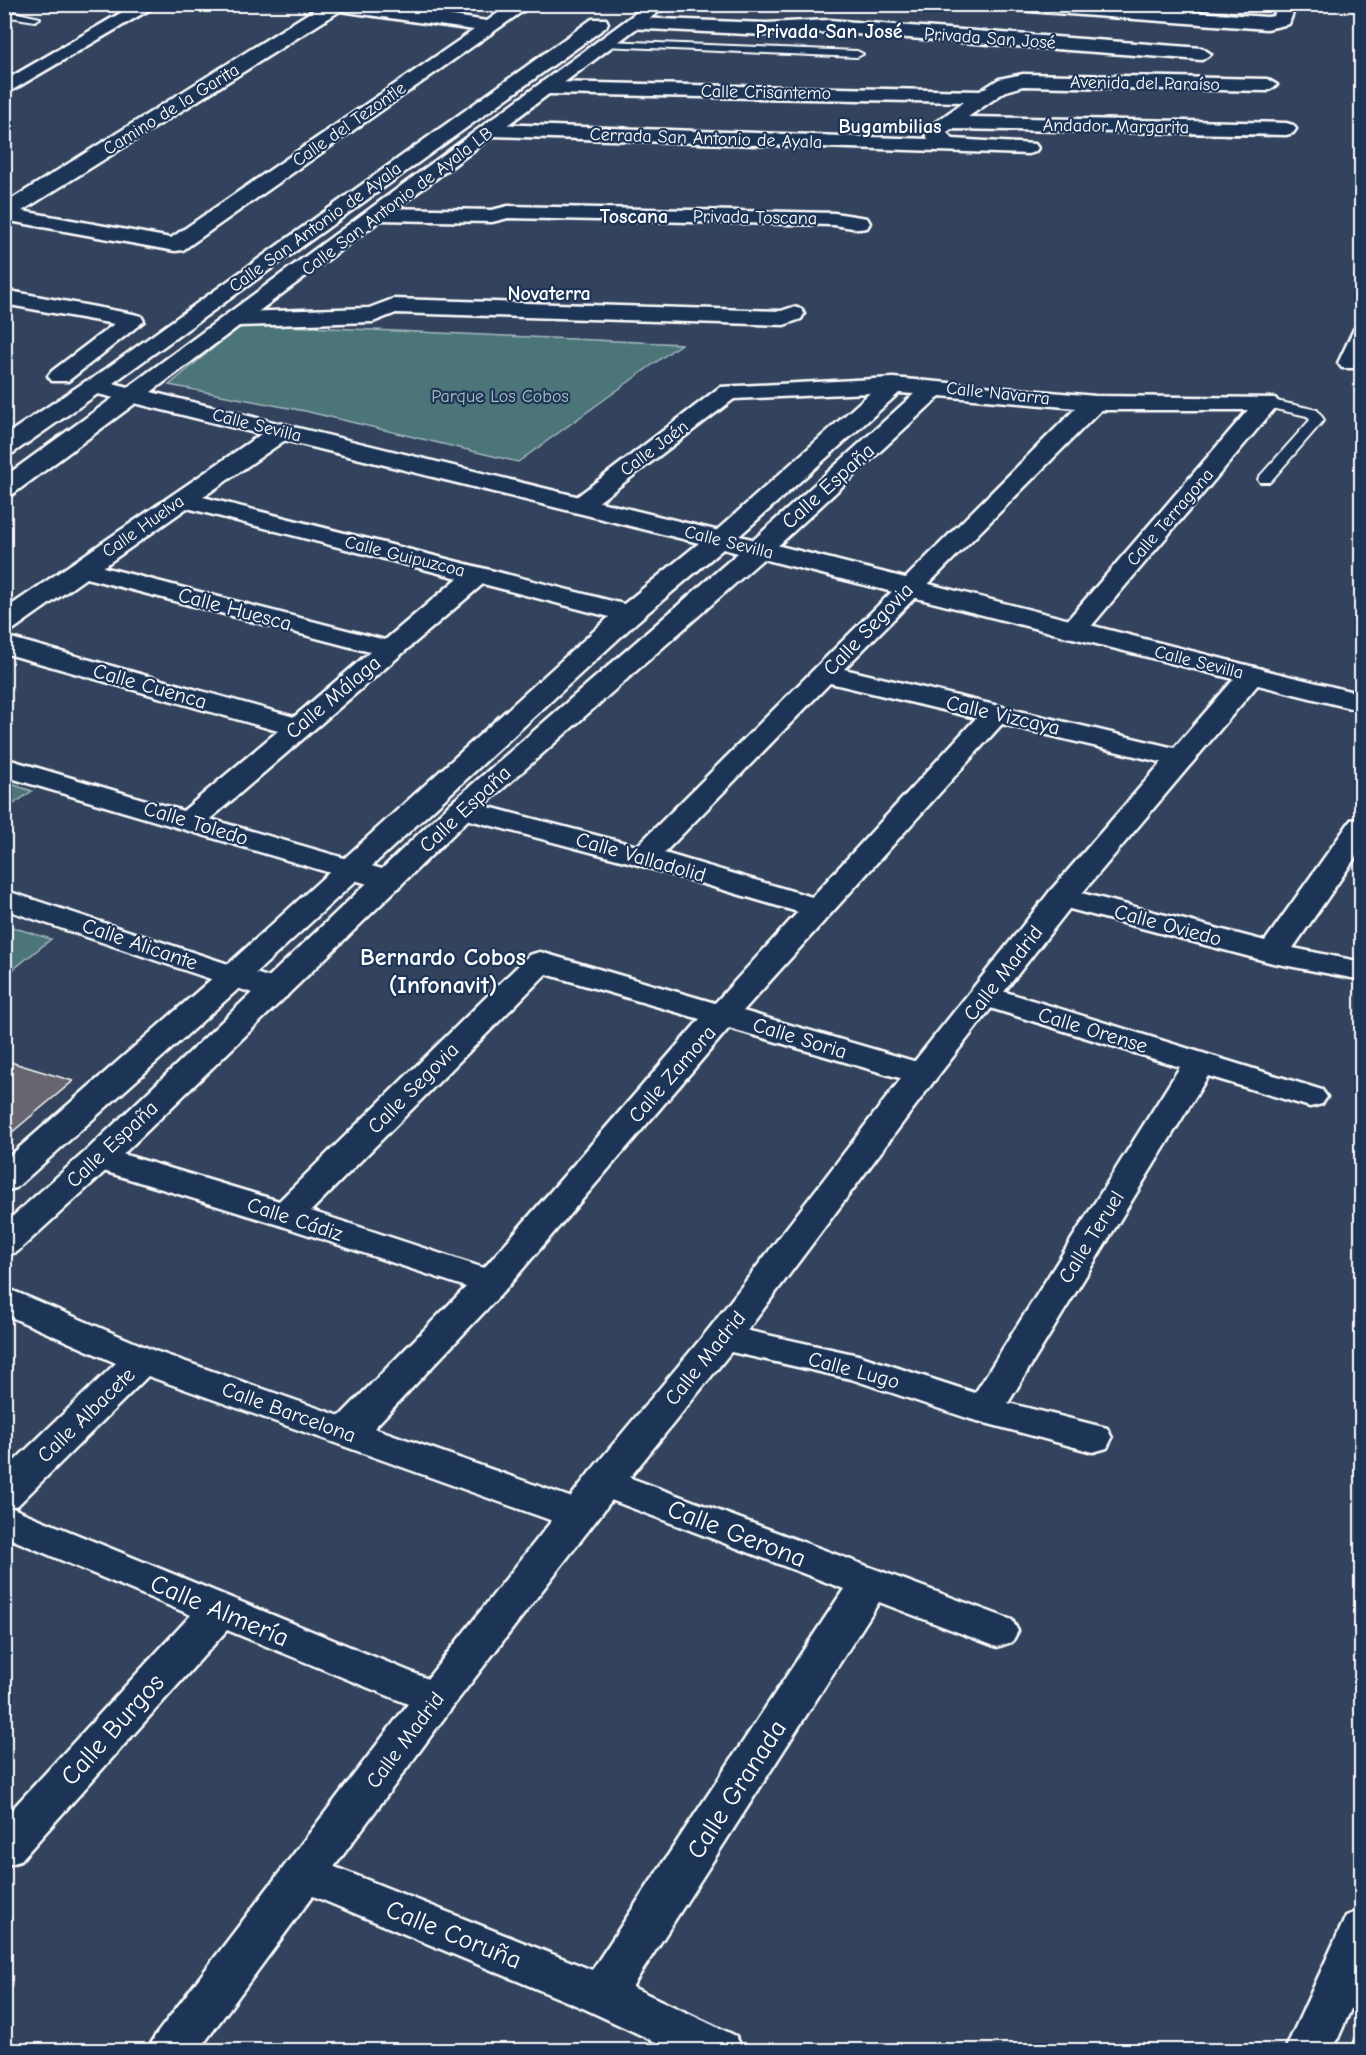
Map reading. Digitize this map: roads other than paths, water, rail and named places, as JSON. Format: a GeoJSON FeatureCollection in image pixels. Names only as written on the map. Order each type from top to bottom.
{"type":"FeatureCollection","features":[{"type":"Feature","properties":{"kind":"street"},"geometry":{"type":"LineString","coordinates":[[4,89],[150,4]]}},
{"type":"Feature","properties":{"kind":"street"},"geometry":{"type":"LineString","coordinates":[[332,4],[489,27]]}},
{"type":"Feature","properties":{"kind":"street","name":"Calle del Tezontle"},"geometry":{"type":"LineString","coordinates":[[4,214],[175,245],[524,4]]}},
{"type":"Feature","properties":{"kind":"street","name":"Calle San Antonio de Ayala LB"},"geometry":{"type":"LineString","coordinates":[[4,489],[351,235],[660,4]]}},
{"type":"Feature","properties":{"kind":"street"},"geometry":{"type":"LineString","coordinates":[[1004,4],[1267,23],[1282,20],[1287,4]]}},
{"type":"Feature","properties":{"kind":"street","name":"Camino de la Garita"},"geometry":{"type":"LineString","coordinates":[[4,214],[337,5]]}},
{"type":"Feature","properties":{"kind":"street","name":"Calle San Antonio de Ayala"},"geometry":{"type":"LineString","coordinates":[[4,448],[94,386],[616,11]]}},
{"type":"Feature","properties":{"kind":"street","name":"Privada San José"},"geometry":{"type":"LineString","coordinates":[[634,24],[766,29],[829,26],[1203,54]]}},
{"type":"Feature","properties":{"kind":"street"},"geometry":{"type":"LineString","coordinates":[[555,54],[587,59]]}},
{"type":"Feature","properties":{"kind":"street","name":"Avenida del Paraíso"},"geometry":{"type":"LineString","coordinates":[[946,123],[1006,83],[1023,81],[1267,85]]}},
{"type":"Feature","properties":{"kind":"street","name":"Calle Crisantemo"},"geometry":{"type":"LineString","coordinates":[[548,88],[983,97]]}},
{"type":"Feature","properties":{"kind":"street"},"geometry":{"type":"LineString","coordinates":[[946,123],[937,130],[936,135],[949,146]]}},
{"type":"Feature","properties":{"kind":"street","name":"Andador Margarita"},"geometry":{"type":"LineString","coordinates":[[946,123],[1286,129]]}},
{"type":"Feature","properties":{"kind":"street","name":"Cerrada San Antonio de Ayala"},"geometry":{"type":"LineString","coordinates":[[491,130],[1028,148]]}},
{"type":"Feature","properties":{"kind":"street","name":"Privada Toscana"},"geometry":{"type":"LineString","coordinates":[[385,209],[492,216],[507,212],[834,219],[859,223]]}},
{"type":"Feature","properties":{"kind":"street"},"geometry":{"type":"LineString","coordinates":[[314,227],[351,235]]}},
{"type":"Feature","properties":{"kind":"street"},"geometry":{"type":"LineString","coordinates":[[4,297],[133,321],[60,376]]}},
{"type":"Feature","properties":{"kind":"street"},"geometry":{"type":"LineString","coordinates":[[237,319],[373,315],[393,306],[787,310],[793,314],[784,318],[627,309]]}},
{"type":"Feature","properties":{"kind":"street"},"geometry":{"type":"LineString","coordinates":[[4,319],[108,339]]}},
{"type":"Feature","properties":{"kind":"street"},"geometry":{"type":"LineString","coordinates":[[1350,363],[1361,338]]}},
{"type":"Feature","properties":{"kind":"street","name":"Calle Navarra"},"geometry":{"type":"LineString","coordinates":[[728,392],[893,385],[936,387],[1095,403],[1267,403]]}},
{"type":"Feature","properties":{"kind":"street","name":"Calle España"},"geometry":{"type":"LineString","coordinates":[[4,1180],[234,976],[629,614],[719,540],[893,385]]}},
{"type":"Feature","properties":{"kind":"street","name":"Calle Sevilla"},"geometry":{"type":"LineString","coordinates":[[94,386],[759,549],[906,590],[1362,703]]}},
{"type":"Feature","properties":{"kind":"street","name":"Calle España"},"geometry":{"type":"LineString","coordinates":[[4,1244],[99,1158],[462,809],[759,549],[936,387]]}},
{"type":"Feature","properties":{"kind":"street","name":"Calle Jaén"},"geometry":{"type":"LineString","coordinates":[[579,505],[728,392]]}},
{"type":"Feature","properties":{"kind":"street","name":"Calle Segovia"},"geometry":{"type":"LineString","coordinates":[[643,857],[906,590],[1095,403]]}},
{"type":"Feature","properties":{"kind":"street","name":"Calle Terragona"},"geometry":{"type":"LineString","coordinates":[[1073,630],[1267,403]]}},
{"type":"Feature","properties":{"kind":"street"},"geometry":{"type":"LineString","coordinates":[[4,422],[33,428]]}},
{"type":"Feature","properties":{"kind":"street","name":"Calle Huelva"},"geometry":{"type":"LineString","coordinates":[[4,622],[282,431]]}},
{"type":"Feature","properties":{"kind":"street","name":"Calle Guipuzcoa"},"geometry":{"type":"LineString","coordinates":[[182,499],[629,614]]}},
{"type":"Feature","properties":{"kind":"street","name":"Calle Huesca"},"geometry":{"type":"LineString","coordinates":[[81,569],[389,649]]}},
{"type":"Feature","properties":{"kind":"street","name":"Calle Málaga"},"geometry":{"type":"LineString","coordinates":[[189,821],[296,727],[478,575]]}},
{"type":"Feature","properties":{"kind":"street","name":"Calle Cuenca"},"geometry":{"type":"LineString","coordinates":[[4,644],[296,727]]}},
{"type":"Feature","properties":{"kind":"street","name":"Calle Vizcaya"},"geometry":{"type":"LineString","coordinates":[[824,673],[1181,759]]}},
{"type":"Feature","properties":{"kind":"street","name":"Calle Madrid"},"geometry":{"type":"LineString","coordinates":[[172,2050],[435,1699],[604,1482],[722,1338],[922,1074],[986,996],[1062,897],[1252,675]]}},
{"type":"Feature","properties":{"kind":"street","name":"Calle Zamora"},"geometry":{"type":"LineString","coordinates":[[346,1433],[491,1283],[722,1015],[996,713]]}},
{"type":"Feature","properties":{"kind":"street","name":"Calle Toledo"},"geometry":{"type":"LineString","coordinates":[[4,767],[388,881]]}},
{"type":"Feature","properties":{"kind":"street","name":"Calle Valladolid"},"geometry":{"type":"LineString","coordinates":[[462,809],[643,857],[818,908]]}},
{"type":"Feature","properties":{"kind":"street"},"geometry":{"type":"LineString","coordinates":[[1273,953],[1362,826]]}},
{"type":"Feature","properties":{"kind":"street","name":"Calle Oviedo"},"geometry":{"type":"LineString","coordinates":[[1062,897],[1273,953],[1360,971]]}},
{"type":"Feature","properties":{"kind":"street","name":"Calle Alicante"},"geometry":{"type":"LineString","coordinates":[[4,899],[275,990]]}},
{"type":"Feature","properties":{"kind":"street","name":"Calle Segovia"},"geometry":{"type":"LineString","coordinates":[[286,1215],[540,962]]}},
{"type":"Feature","properties":{"kind":"street","name":"Calle Soria"},"geometry":{"type":"LineString","coordinates":[[540,962],[922,1074]]}},
{"type":"Feature","properties":{"kind":"street","name":"Calle Orense"},"geometry":{"type":"LineString","coordinates":[[986,996],[1310,1097]]}},
{"type":"Feature","properties":{"kind":"street","name":"Calle Teruel"},"geometry":{"type":"LineString","coordinates":[[984,1410],[1199,1064]]}},
{"type":"Feature","properties":{"kind":"street","name":"Calle Cádiz"},"geometry":{"type":"LineString","coordinates":[[99,1158],[286,1215],[491,1283]]}},
{"type":"Feature","properties":{"kind":"street","name":"Calle Barcelona"},"geometry":{"type":"LineString","coordinates":[[4,1299],[142,1360],[578,1515]]}},
{"type":"Feature","properties":{"kind":"street","name":"Calle Lugo"},"geometry":{"type":"LineString","coordinates":[[722,1338],[858,1368],[984,1410],[1093,1438]]}},
{"type":"Feature","properties":{"kind":"street","name":"Calle Albacete"},"geometry":{"type":"LineString","coordinates":[[4,1495],[142,1360]]}},
{"type":"Feature","properties":{"kind":"street","name":"Calle Gerona"},"geometry":{"type":"LineString","coordinates":[[604,1482],[997,1631]]}},
{"type":"Feature","properties":{"kind":"street","name":"Calle Almería"},"geometry":{"type":"LineString","coordinates":[[4,1520],[435,1699]]}},
{"type":"Feature","properties":{"kind":"street","name":"Calle Granada"},"geometry":{"type":"LineString","coordinates":[[602,1995],[869,1584]]}},
{"type":"Feature","properties":{"kind":"street","name":"Calle Burgos"},"geometry":{"type":"LineString","coordinates":[[4,1848],[220,1610]]}},
{"type":"Feature","properties":{"kind":"street","name":"Calle Coruña"},"geometry":{"type":"LineString","coordinates":[[306,1873],[602,1995],[719,2050]]}},
{"type":"Feature","properties":{"kind":"street"},"geometry":{"type":"LineString","coordinates":[[1309,2050],[1362,1929]]}},
{"type":"Feature","properties":{"kind":"lane"},"geometry":{"type":"LineString","coordinates":[[4,13],[35,18]]}},
{"type":"Feature","properties":{"kind":"lane"},"geometry":{"type":"LineString","coordinates":[[607,44],[857,54]]}},
{"type":"Feature","properties":{"kind":"lane"},"geometry":{"type":"LineString","coordinates":[[1265,479],[1317,420],[1312,413],[1267,403]]}},
{"type":"Feature","properties":{"kind":"district","name":"Privada San José"},"geometry":{"type":"Point","coordinates":[829,31]}},
{"type":"Feature","properties":{"kind":"district","name":"Bugambilias"},"geometry":{"type":"Point","coordinates":[890,126]}},
{"type":"Feature","properties":{"kind":"district","name":"Toscana"},"geometry":{"type":"Point","coordinates":[634,216]}},
{"type":"Feature","properties":{"kind":"district","name":"Novaterra"},"geometry":{"type":"Point","coordinates":[549,293]}},
{"type":"Feature","properties":{"kind":"district","name":"Bernardo Cobos (Infonavit)"},"geometry":{"type":"Point","coordinates":[443,971]}},
{"type":"Feature","properties":{"kind":"park label","name":"Parque Los Cobos"},"geometry":{"type":"Point","coordinates":[500,396]}}]}
